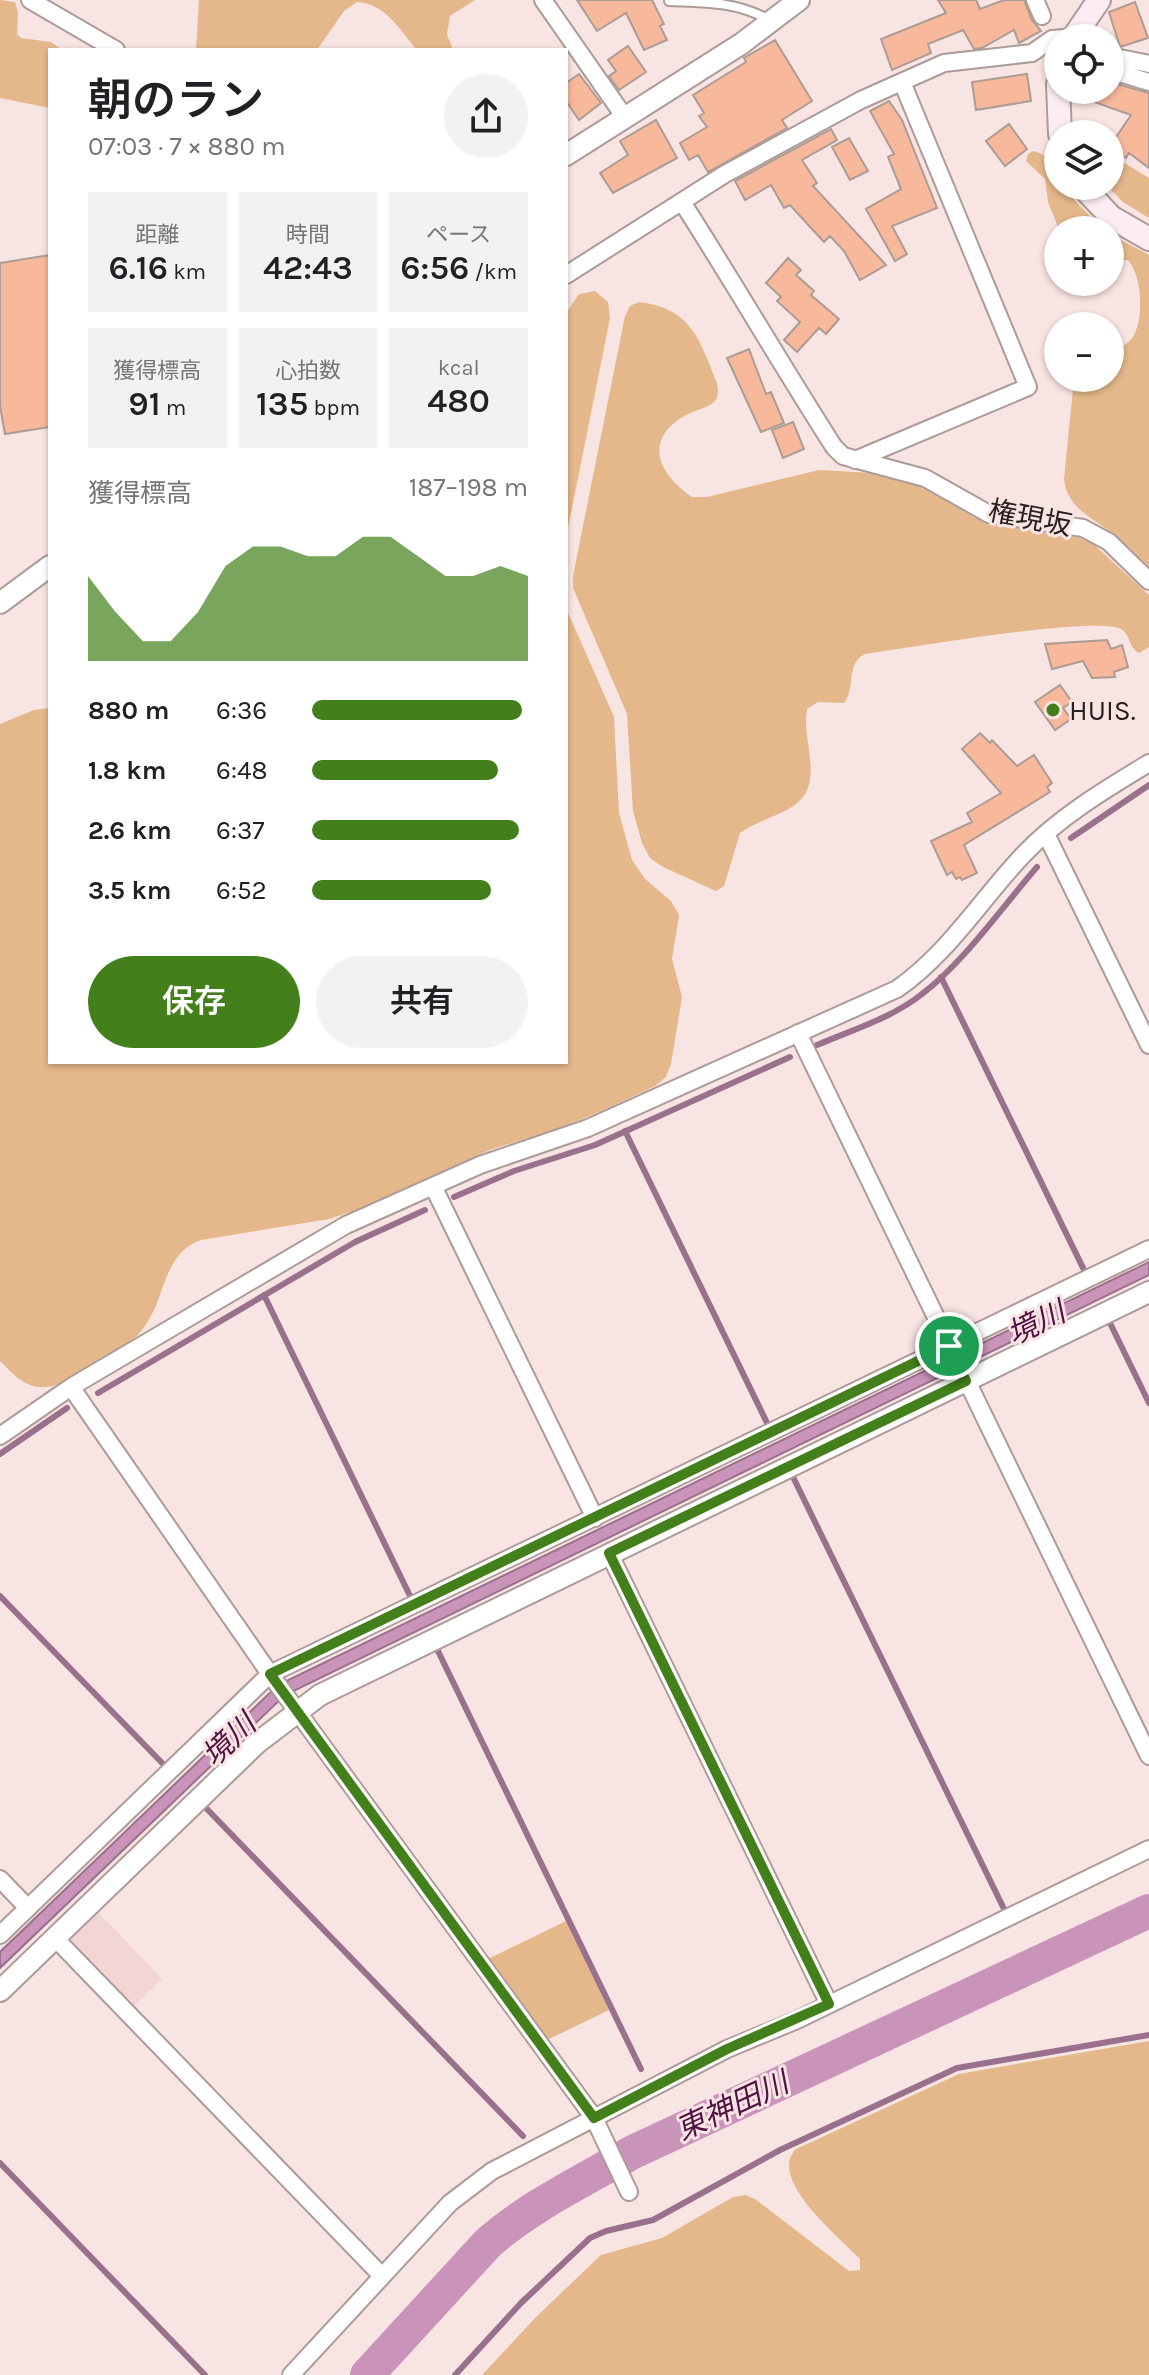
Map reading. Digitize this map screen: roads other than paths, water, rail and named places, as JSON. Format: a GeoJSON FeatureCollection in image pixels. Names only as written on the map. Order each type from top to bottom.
{"type":"FeatureCollection","features":[{"type":"Feature","properties":{"kind":"main road"},"geometry":{"type":"LineString","coordinates":[[1083,24],[1099,0]]}},
{"type":"Feature","properties":{"kind":"main road"},"geometry":{"type":"LineString","coordinates":[[1095,200],[1111,217],[1149,239]]}},
{"type":"Feature","properties":{"kind":"street"},"geometry":{"type":"LineString","coordinates":[[30,0],[113,48]]}},
{"type":"Feature","properties":{"kind":"street"},"geometry":{"type":"LineString","coordinates":[[543,0],[626,119]]}},
{"type":"Feature","properties":{"kind":"street"},"geometry":{"type":"LineString","coordinates":[[568,154],[626,119],[799,0]]}},
{"type":"Feature","properties":{"kind":"street"},"geometry":{"type":"LineString","coordinates":[[1035,0],[1042,16]]}},
{"type":"Feature","properties":{"kind":"street"},"geometry":{"type":"LineString","coordinates":[[568,274],[682,202],[820,122],[902,82],[944,63],[1019,56],[1032,53],[1044,45]]}},
{"type":"Feature","properties":{"kind":"street"},"geometry":{"type":"LineString","coordinates":[[1124,59],[1149,64]]}},
{"type":"Feature","properties":{"kind":"street"},"geometry":{"type":"LineString","coordinates":[[1124,74],[1149,82]]}},
{"type":"Feature","properties":{"kind":"street"},"geometry":{"type":"LineString","coordinates":[[682,202],[834,447],[853,460],[1028,387],[902,82]]}},
{"type":"Feature","properties":{"kind":"street","name":"権現坂"},"geometry":{"type":"LineString","coordinates":[[853,460],[925,478],[989,514],[1083,528],[1097,534],[1149,581]]}},
{"type":"Feature","properties":{"kind":"street"},"geometry":{"type":"LineString","coordinates":[[0,603],[48,567]]}},
{"type":"Feature","properties":{"kind":"street"},"geometry":{"type":"LineString","coordinates":[[0,1436],[71,1387],[346,1225],[494,1159],[588,1128],[883,996],[911,980],[934,958],[1023,854],[1095,797],[1149,763]]}},
{"type":"Feature","properties":{"kind":"street"},"geometry":{"type":"LineString","coordinates":[[1046,834],[1149,1045]]}},
{"type":"Feature","properties":{"kind":"street"},"geometry":{"type":"LineString","coordinates":[[798,1033],[1149,1756]]}},
{"type":"Feature","properties":{"kind":"street"},"geometry":{"type":"LineString","coordinates":[[433,1186],[595,1518]]}},
{"type":"Feature","properties":{"kind":"street"},"geometry":{"type":"LineString","coordinates":[[0,1935],[273,1678],[1149,1249]]}},
{"type":"Feature","properties":{"kind":"street"},"geometry":{"type":"LineString","coordinates":[[0,1991],[293,1705],[609,1553],[963,1376],[1149,1292]]}},
{"type":"Feature","properties":{"kind":"street"},"geometry":{"type":"LineString","coordinates":[[71,1387],[273,1678],[597,2123],[629,2192]]}},
{"type":"Feature","properties":{"kind":"street"},"geometry":{"type":"LineString","coordinates":[[609,1553],[829,2004]]}},
{"type":"Feature","properties":{"kind":"street"},"geometry":{"type":"LineString","coordinates":[[291,2375],[444,2209],[477,2180],[523,2152],[597,2123],[727,2049],[829,2004],[1149,1849]]}},
{"type":"Feature","properties":{"kind":"street"},"geometry":{"type":"LineString","coordinates":[[0,1879],[28,1908]]}},
{"type":"Feature","properties":{"kind":"street"},"geometry":{"type":"LineString","coordinates":[[55,1938],[382,2276]]}},
{"type":"Feature","properties":{"kind":"lane"},"geometry":{"type":"LineString","coordinates":[[669,1],[727,3],[754,11],[772,21]]}},
{"type":"Feature","properties":{"kind":"water","name":"境川"},"geometry":{"type":"Polygon","coordinates":[[[1149,1262],[1149,1275],[285,1695],[0,1968],[0,1952],[278,1685],[1149,1262]]]}},
{"type":"Feature","properties":{"kind":"waterway"},"geometry":{"type":"LineString","coordinates":[[1071,838],[1149,785]]}},
{"type":"Feature","properties":{"kind":"waterway"},"geometry":{"type":"LineString","coordinates":[[817,1045],[885,1017],[922,994],[967,950],[1037,867]]}},
{"type":"Feature","properties":{"kind":"waterway"},"geometry":{"type":"LineString","coordinates":[[941,977],[1086,1274]]}},
{"type":"Feature","properties":{"kind":"waterway"},"geometry":{"type":"LineString","coordinates":[[454,1197],[514,1171],[595,1145],[790,1057]]}},
{"type":"Feature","properties":{"kind":"waterway"},"geometry":{"type":"LineString","coordinates":[[625,1131],[769,1427]]}},
{"type":"Feature","properties":{"kind":"waterway"},"geometry":{"type":"LineString","coordinates":[[98,1393],[355,1242],[425,1210]]}},
{"type":"Feature","properties":{"kind":"waterway"},"geometry":{"type":"LineString","coordinates":[[264,1295],[412,1600]]}},
{"type":"Feature","properties":{"kind":"waterway"},"geometry":{"type":"LineString","coordinates":[[1110,1323],[1149,1403]]}},
{"type":"Feature","properties":{"kind":"waterway"},"geometry":{"type":"LineString","coordinates":[[0,1454],[67,1408]]}},
{"type":"Feature","properties":{"kind":"waterway"},"geometry":{"type":"LineString","coordinates":[[793,1477],[1006,1913]]}},
{"type":"Feature","properties":{"kind":"waterway"},"geometry":{"type":"LineString","coordinates":[[0,1596],[166,1767]]}},
{"type":"Feature","properties":{"kind":"waterway"},"geometry":{"type":"LineString","coordinates":[[437,1649],[641,2069]]}},
{"type":"Feature","properties":{"kind":"waterway"},"geometry":{"type":"LineString","coordinates":[[206,1808],[523,2136]]}},
{"type":"Feature","properties":{"kind":"waterway","name":"東神田川"},"geometry":{"type":"LineString","coordinates":[[367,2375],[488,2243],[521,2217],[557,2195],[631,2153],[1149,1911]]}},
{"type":"Feature","properties":{"kind":"waterway"},"geometry":{"type":"LineString","coordinates":[[455,2375],[521,2303],[590,2238],[653,2220],[780,2150],[957,2068],[1149,2035]]}},
{"type":"Feature","properties":{"kind":"waterway"},"geometry":{"type":"LineString","coordinates":[[0,2163],[205,2375]]}},
{"type":"Feature","properties":{"kind":"place","name":"HUIS."},"geometry":{"type":"Point","coordinates":[1053,710]}}]}
